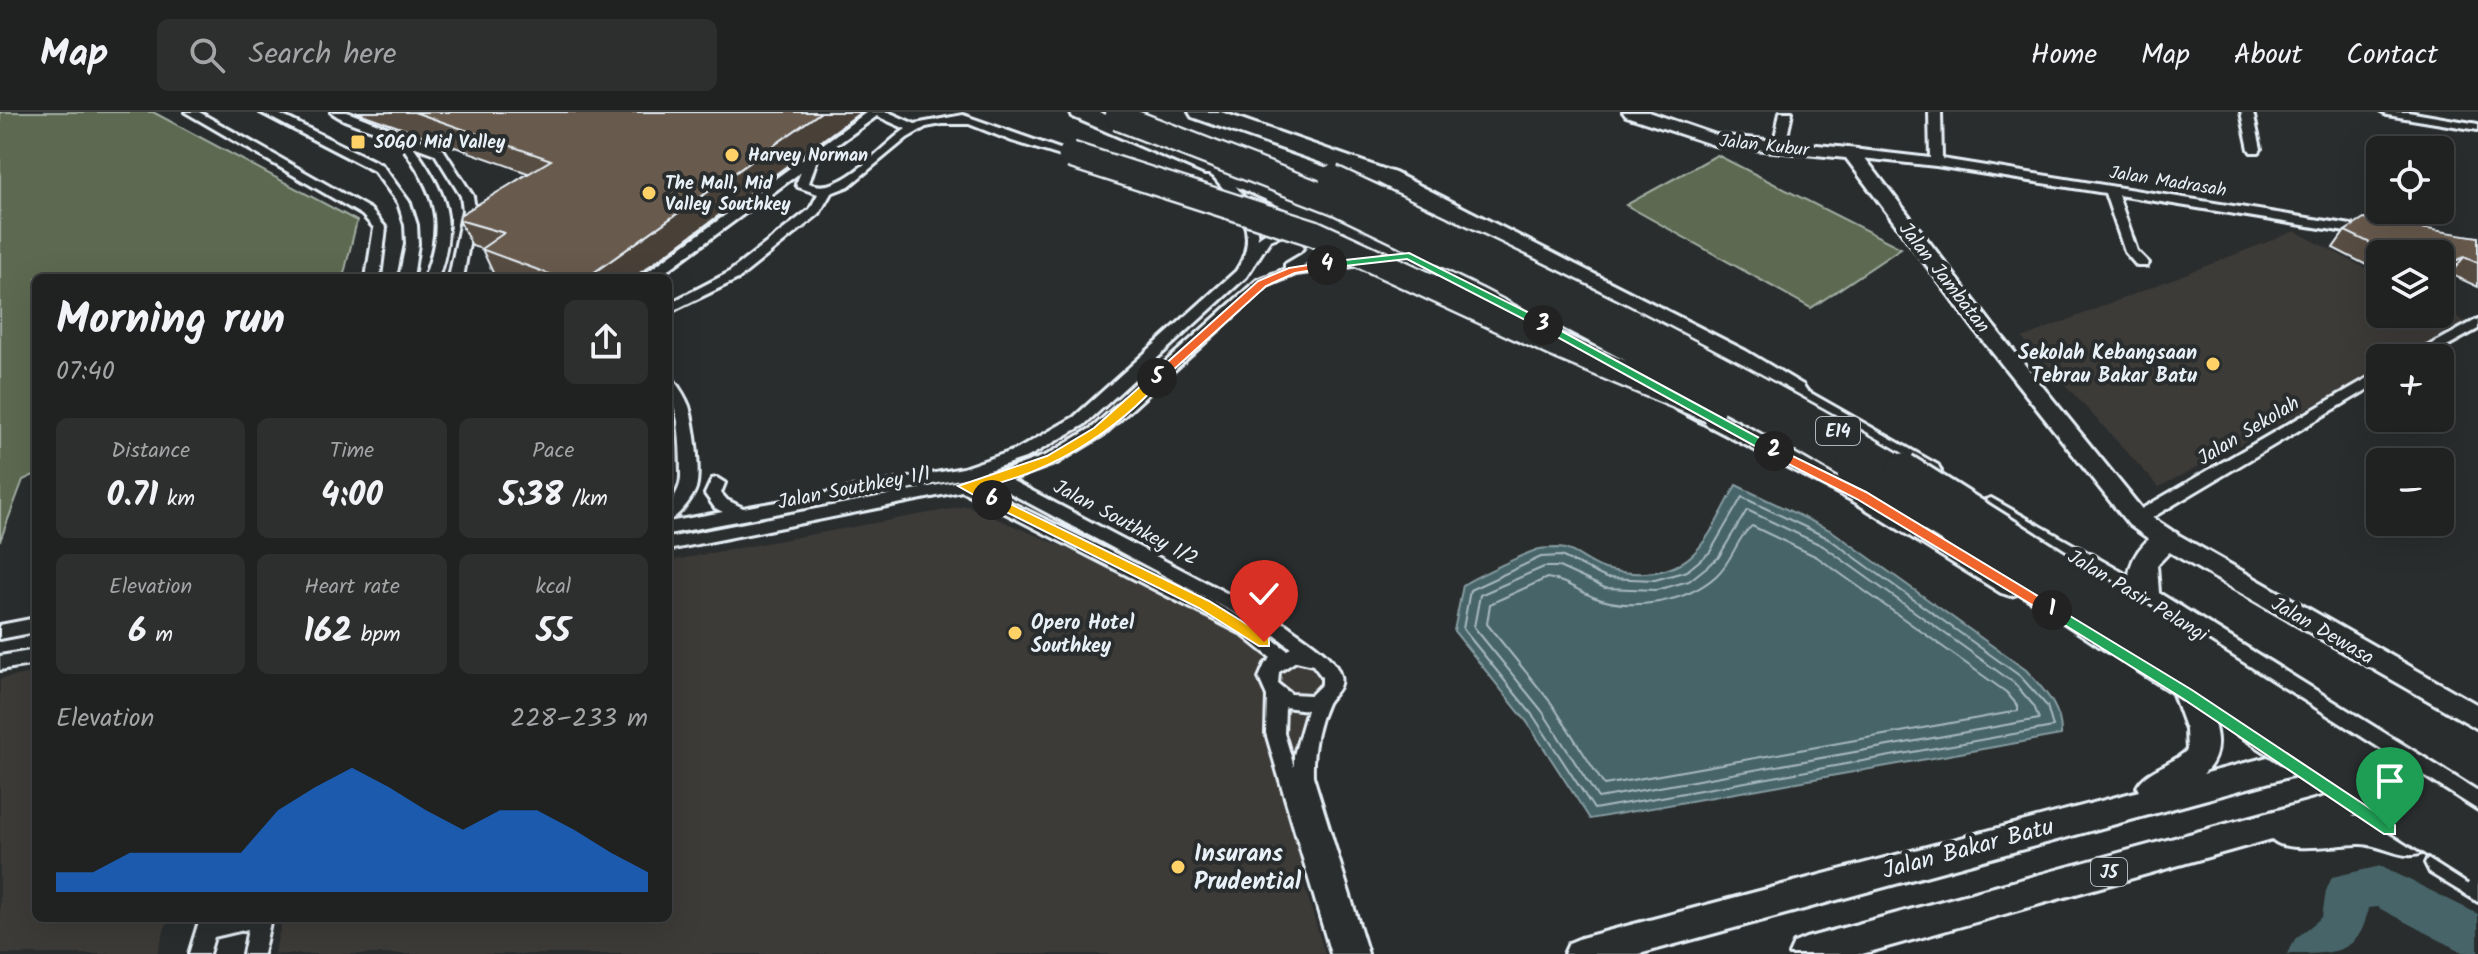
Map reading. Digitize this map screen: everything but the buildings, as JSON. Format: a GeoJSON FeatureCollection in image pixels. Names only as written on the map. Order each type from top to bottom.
{"type":"FeatureCollection","features":[{"type":"Feature","properties":{"kind":"highway"},"geometry":{"type":"LineString","coordinates":[[1081,112],[1213,169]]}},
{"type":"Feature","properties":{"kind":"highway","name":"E14"},"geometry":{"type":"LineString","coordinates":[[1154,112],[1353,187],[1552,281],[1785,401],[1968,509],[2478,833]]}},
{"type":"Feature","properties":{"kind":"highway"},"geometry":{"type":"LineString","coordinates":[[1200,112],[1387,178],[1737,357],[1793,391]]}},
{"type":"Feature","properties":{"kind":"highway","name":"E14"},"geometry":{"type":"LineString","coordinates":[[1110,115],[1274,175],[1378,222],[1488,275],[1767,420],[1945,524],[2111,634],[2478,868]]}},
{"type":"Feature","properties":{"kind":"highway"},"geometry":{"type":"LineString","coordinates":[[1071,155],[1314,233],[1602,365],[1853,470]]}},
{"type":"Feature","properties":{"kind":"main road"},"geometry":{"type":"LineString","coordinates":[[1213,169],[1409,256],[1563,336],[1742,435],[1862,495],[2187,694],[2478,887]]}},
{"type":"Feature","properties":{"kind":"main road","name":"Jalan Pasir Pelangi"},"geometry":{"type":"LineString","coordinates":[[1793,391],[2147,599],[2478,807]]}},
{"type":"Feature","properties":{"kind":"main road"},"geometry":{"type":"LineString","coordinates":[[2147,599],[2140,574],[2145,560],[2168,540]]}},
{"type":"Feature","properties":{"kind":"main road"},"geometry":{"type":"LineString","coordinates":[[2095,814],[2190,770],[2197,762],[2205,741],[2187,694]]}},
{"type":"Feature","properties":{"kind":"main road","name":"Jalan Bakar Batu"},"geometry":{"type":"LineString","coordinates":[[1581,954],[2292,763],[2346,724]]}},
{"type":"Feature","properties":{"kind":"main road","name":"J5"},"geometry":{"type":"LineString","coordinates":[[1806,954],[2349,804],[2403,759]]}},
{"type":"Feature","properties":{"kind":"main road"},"geometry":{"type":"LineString","coordinates":[[2234,837],[2345,829],[2378,832],[2411,843]]}},
{"type":"Feature","properties":{"kind":"street"},"geometry":{"type":"LineString","coordinates":[[191,112],[366,212],[380,228],[374,274]]}},
{"type":"Feature","properties":{"kind":"street"},"geometry":{"type":"LineString","coordinates":[[266,112],[378,168],[404,203],[411,225],[412,244],[407,274]]}},
{"type":"Feature","properties":{"kind":"street"},"geometry":{"type":"LineString","coordinates":[[337,112],[404,141],[439,152],[467,196],[469,210],[457,274]]}},
{"type":"Feature","properties":{"kind":"street"},"geometry":{"type":"LineString","coordinates":[[653,274],[876,112],[914,128]]}},
{"type":"Feature","properties":{"kind":"street"},"geometry":{"type":"LineString","coordinates":[[948,112],[972,117],[1071,155]]}},
{"type":"Feature","properties":{"kind":"street","name":"Jalan Kubur"},"geometry":{"type":"LineString","coordinates":[[1632,112],[1714,140],[1852,153]]}},
{"type":"Feature","properties":{"kind":"street"},"geometry":{"type":"LineString","coordinates":[[1786,112],[1781,138],[1792,148]]}},
{"type":"Feature","properties":{"kind":"street"},"geometry":{"type":"LineString","coordinates":[[1935,112],[1936,162]]}},
{"type":"Feature","properties":{"kind":"street"},"geometry":{"type":"LineString","coordinates":[[2247,112],[2255,149]]}},
{"type":"Feature","properties":{"kind":"street"},"geometry":{"type":"LineString","coordinates":[[2387,112],[2478,127]]}},
{"type":"Feature","properties":{"kind":"street"},"geometry":{"type":"LineString","coordinates":[[813,155],[802,184],[808,189],[825,192],[848,181],[914,128],[939,120],[972,117]]}},
{"type":"Feature","properties":{"kind":"street"},"geometry":{"type":"LineString","coordinates":[[404,141],[437,194],[445,215],[432,274]]}},
{"type":"Feature","properties":{"kind":"street","name":"Jalan Madrasah"},"geometry":{"type":"LineString","coordinates":[[1852,153],[1936,162],[2386,234]]}},
{"type":"Feature","properties":{"kind":"street","name":"Jalan Jambatan"},"geometry":{"type":"LineString","coordinates":[[1852,153],[1988,333],[2137,519],[2168,540]]}},
{"type":"Feature","properties":{"kind":"street"},"geometry":{"type":"LineString","coordinates":[[1213,169],[1242,197],[1248,210],[1252,257]]}},
{"type":"Feature","properties":{"kind":"street"},"geometry":{"type":"LineString","coordinates":[[2110,190],[2131,252],[2142,263]]}},
{"type":"Feature","properties":{"kind":"street"},"geometry":{"type":"LineString","coordinates":[[672,307],[733,276],[815,211],[825,192]]}},
{"type":"Feature","properties":{"kind":"street","name":"Jalan Southkey 1/1"},"geometry":{"type":"LineString","coordinates":[[672,527],[965,473],[1023,453],[1079,421],[1241,274],[1261,242],[1272,233],[1292,232],[1308,238],[1313,248],[1262,283],[1098,431],[1052,459],[997,479],[672,543]]}},
{"type":"Feature","properties":{"kind":"street","name":"Jalan Southkey 1/1"},"geometry":{"type":"LineString","coordinates":[[1274,276],[1309,267],[1409,256]]}},
{"type":"Feature","properties":{"kind":"street"},"geometry":{"type":"LineString","coordinates":[[2440,344],[2478,323]]}},
{"type":"Feature","properties":{"kind":"street","name":"Jalan Sekolah"},"geometry":{"type":"LineString","coordinates":[[2137,519],[2366,384]]}},
{"type":"Feature","properties":{"kind":"street"},"geometry":{"type":"LineString","coordinates":[[672,389],[685,419],[689,476],[688,489],[672,510]]}},
{"type":"Feature","properties":{"kind":"street","name":"Jalan Southkey 1/2"},"geometry":{"type":"LineString","coordinates":[[997,479],[1281,630],[1314,657]]}},
{"type":"Feature","properties":{"kind":"street"},"geometry":{"type":"LineString","coordinates":[[717,483],[713,494],[721,504],[740,514]]}},
{"type":"Feature","properties":{"kind":"street","name":"Jalan Southkey 1/2"},"geometry":{"type":"LineString","coordinates":[[965,486],[1204,605],[1246,628],[1283,657]]}},
{"type":"Feature","properties":{"kind":"street","name":"Jalan Dewasa"},"geometry":{"type":"LineString","coordinates":[[2168,540],[2478,718]]}},
{"type":"Feature","properties":{"kind":"street"},"geometry":{"type":"LineString","coordinates":[[0,632],[32,626]]}},
{"type":"Feature","properties":{"kind":"street"},"geometry":{"type":"LineString","coordinates":[[1320,698],[1304,704],[1291,704],[1276,695],[1268,681],[1269,671],[1283,657],[1295,654],[1314,657],[1327,667],[1331,676],[1331,686],[1320,698],[1303,755],[1304,776],[1358,954]]}},
{"type":"Feature","properties":{"kind":"street"},"geometry":{"type":"LineString","coordinates":[[0,663],[32,658]]}},
{"type":"Feature","properties":{"kind":"street"},"geometry":{"type":"LineString","coordinates":[[1276,695],[1275,733],[1341,954]]}},
{"type":"Feature","properties":{"kind":"street"},"geometry":{"type":"LineString","coordinates":[[253,954],[257,922]]}},
{"type":"Feature","properties":{"kind":"street"},"geometry":{"type":"LineString","coordinates":[[199,954],[208,924]]}},
{"type":"Feature","properties":{"kind":"shaded area","name":"Sekolah Kebangsaan Tebrau Bakar Batu"},"geometry":{"type":"Polygon","coordinates":[[[2295,231],[2366,269],[2366,328],[2454,328],[2454,316],[2468,323],[2428,344],[2366,344],[2366,377],[2159,487],[2022,338],[2295,231]]]}},
{"type":"Feature","properties":{"kind":"shaded area"},"geometry":{"type":"Polygon","coordinates":[[[967,506],[1328,659],[1289,780],[1304,885],[1325,954],[274,954],[282,922],[672,922],[672,560],[967,506]]]}},
{"type":"Feature","properties":{"kind":"shaded area"},"geometry":{"type":"Polygon","coordinates":[[[32,673],[32,922],[167,922],[157,954],[0,954],[0,679],[32,673]]]}},
{"type":"Feature","properties":{"kind":"green space"},"geometry":{"type":"Polygon","coordinates":[[[0,112],[153,112],[357,221],[344,274],[32,274],[32,476],[23,480],[0,541],[0,112]]]}},
{"type":"Feature","properties":{"kind":"green space"},"geometry":{"type":"Polygon","coordinates":[[[1717,155],[1901,248],[1811,308],[1626,205],[1717,155]]]}},
{"type":"Feature","properties":{"kind":"water"},"geometry":{"type":"Polygon","coordinates":[[[1736,485],[1832,531],[2026,670],[2055,707],[2061,735],[1590,819],[1527,722],[1454,631],[1463,585],[1514,559],[1545,548],[1565,549],[1609,570],[1659,572],[1676,566],[1703,543],[1736,485]]]}},
{"type":"Feature","properties":{"kind":"waterway"},"geometry":{"type":"LineString","coordinates":[[2311,954],[2343,928],[2348,891],[2381,886],[2478,937]]}},
{"type":"Feature","properties":{"kind":"place","name":"SOGO Mid Valley"},"geometry":{"type":"Point","coordinates":[358,142]}},
{"type":"Feature","properties":{"kind":"place","name":"Harvey Norman"},"geometry":{"type":"Point","coordinates":[732,155]}},
{"type":"Feature","properties":{"kind":"place","name":"The Mall, Mid Valley Southkey"},"geometry":{"type":"Point","coordinates":[649,193]}},
{"type":"Feature","properties":{"kind":"place","name":"Sekolah Kebangsaan Tebrau Bakar Batu"},"geometry":{"type":"Point","coordinates":[2213,364]}},
{"type":"Feature","properties":{"kind":"place","name":"Opero Hotel Southkey"},"geometry":{"type":"Point","coordinates":[1015,633]}},
{"type":"Feature","properties":{"kind":"place","name":"Insurans Prudential"},"geometry":{"type":"Point","coordinates":[1178,867]}},
{"type":"Feature","properties":{"kind":"route"},"geometry":{"type":"LineString","coordinates":[[1264,642],[1246,628],[1204,605],[965,486],[997,479],[1052,459],[1098,431],[1262,283],[1274,276],[1309,267],[1409,256],[1448,274],[1742,435],[1862,495],[2187,694],[2390,829]]}}]}
